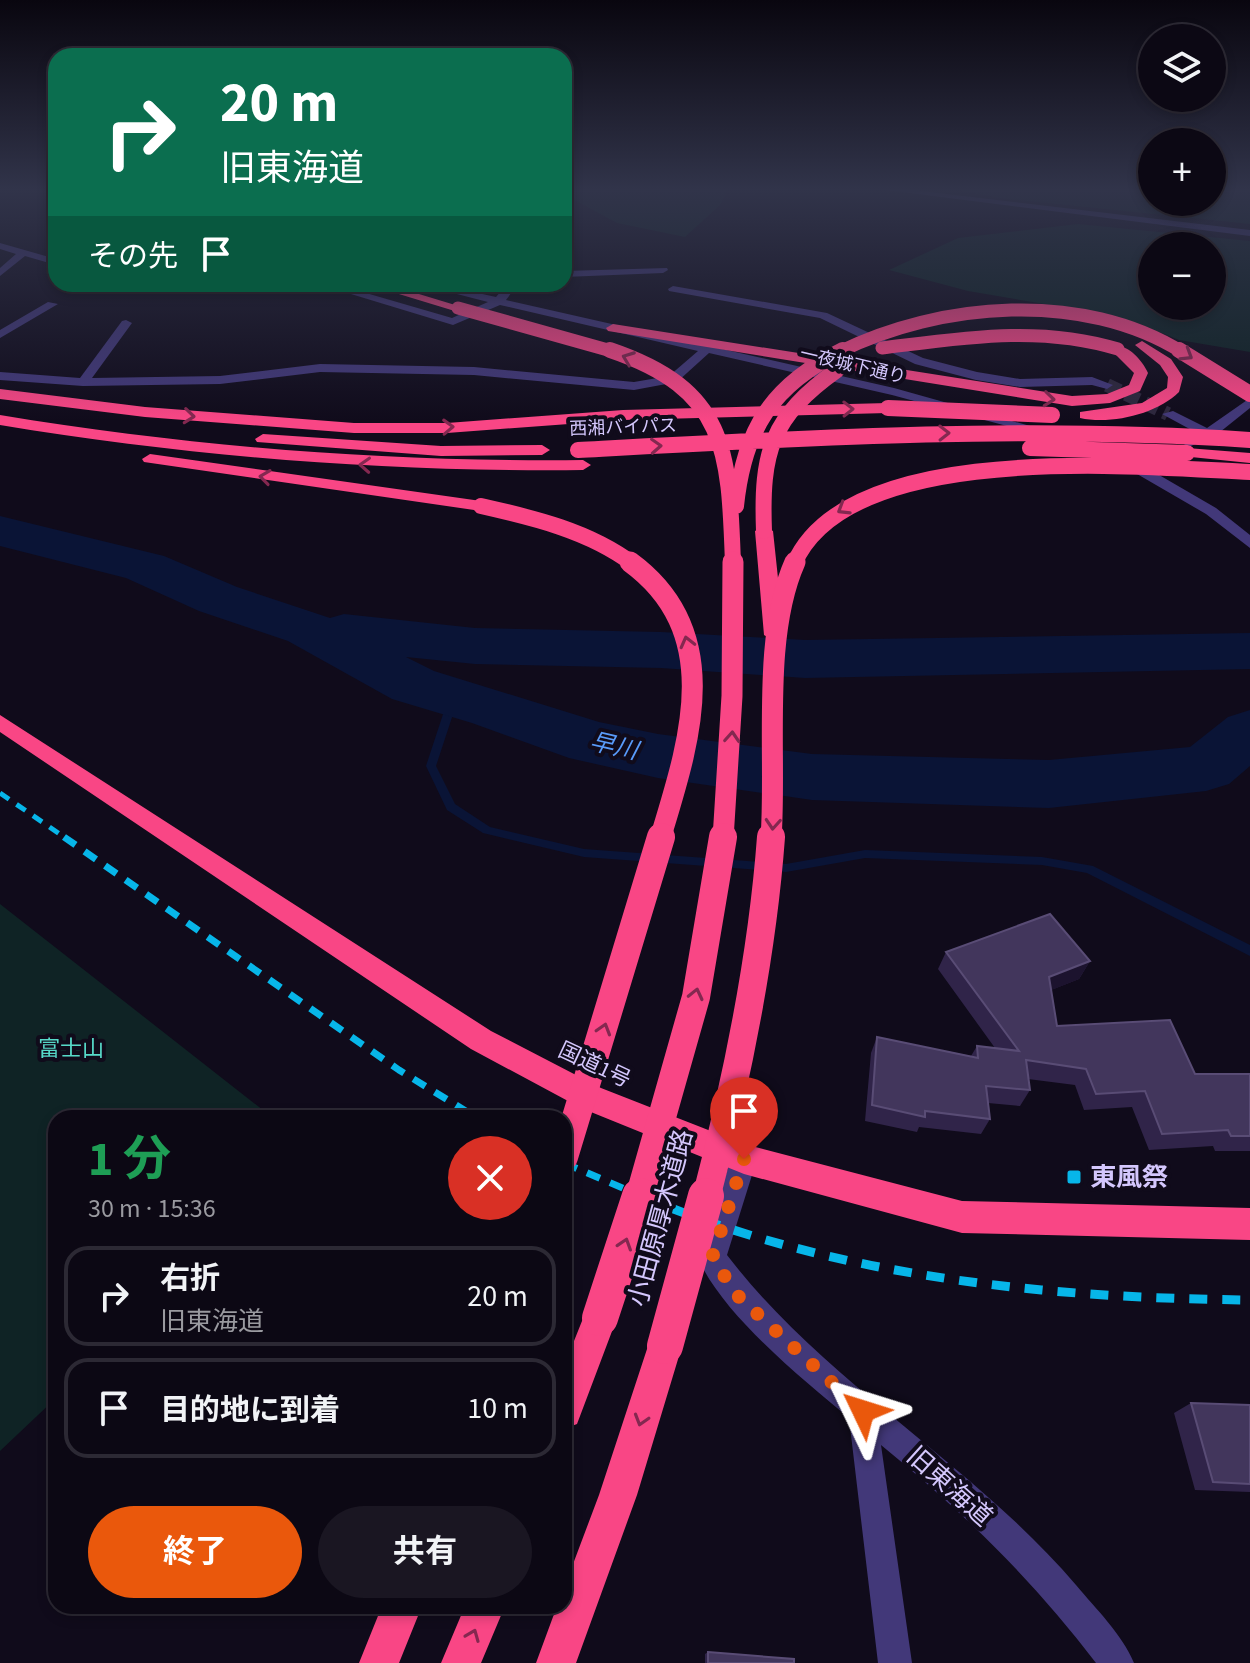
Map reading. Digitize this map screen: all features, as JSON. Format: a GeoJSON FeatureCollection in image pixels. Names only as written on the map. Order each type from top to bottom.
{"type":"FeatureCollection","features":[{"type":"Feature","properties":{"kind":"highway"},"geometry":{"type":"LineString","coordinates":[[401,292],[630,358],[686,387],[715,427],[732,529]]}},
{"type":"Feature","properties":{"kind":"highway"},"geometry":{"type":"LineString","coordinates":[[732,529],[743,453],[752,432],[775,399],[790,383],[836,352],[887,331],[1002,311],[1065,313],[1099,319],[1156,338],[1250,394]]}},
{"type":"Feature","properties":{"kind":"highway"},"geometry":{"type":"LineString","coordinates":[[0,394],[145,412],[354,428],[447,428],[623,415],[888,408],[1111,415],[1139,412],[1160,404],[1172,394],[1176,381],[1173,368],[1142,345],[1101,329],[1019,320],[959,324],[922,331],[882,348],[813,387],[781,421],[772,436],[761,481],[774,635]]}},
{"type":"Feature","properties":{"kind":"highway"},"geometry":{"type":"LineString","coordinates":[[613,328],[1072,401],[1110,398],[1135,388],[1141,373],[1137,364],[1118,349],[1094,340],[1038,332],[965,335],[882,348]]}},
{"type":"Feature","properties":{"kind":"highway","name":"西湘バイパス"},"geometry":{"type":"LineString","coordinates":[[0,401],[135,424],[333,445],[581,458],[990,448],[1113,450],[1250,458]]}},
{"type":"Feature","properties":{"kind":"highway"},"geometry":{"type":"LineString","coordinates":[[0,422],[185,465],[481,506],[575,530],[640,569],[664,593],[681,620],[690,651],[689,726],[674,790],[572,1130]]}},
{"type":"Feature","properties":{"kind":"highway","name":"西湘バイパス"},"geometry":{"type":"LineString","coordinates":[[0,422],[149,444],[339,463],[427,467],[978,432],[1095,432],[1250,440]]}},
{"type":"Feature","properties":{"kind":"highway"},"geometry":{"type":"LineString","coordinates":[[774,635],[785,582],[810,535],[832,515],[858,500],[894,487],[941,476],[1014,469],[1250,472]]}},
{"type":"Feature","properties":{"kind":"highway","name":"小田原厚木道路"},"geometry":{"type":"LineString","coordinates":[[572,1390],[600,1318],[652,1163],[681,1059],[717,887],[733,719],[732,529]]}},
{"type":"Feature","properties":{"kind":"highway","name":"小田原厚木道路"},"geometry":{"type":"LineString","coordinates":[[556,1663],[618,1495],[665,1346],[711,1184],[757,974],[775,806],[774,635]]}},
{"type":"Feature","properties":{"kind":"highway","name":"国道1号"},"geometry":{"type":"LineString","coordinates":[[0,722],[481,1040],[591,1098],[744,1159],[962,1217],[1250,1224]]}},
{"type":"Feature","properties":{"kind":"highway"},"geometry":{"type":"LineString","coordinates":[[379,1663],[399,1614]]}},
{"type":"Feature","properties":{"kind":"highway"},"geometry":{"type":"LineString","coordinates":[[461,1663],[482,1614]]}},
{"type":"Feature","properties":{"kind":"street"},"geometry":{"type":"LineString","coordinates":[[572,274],[663,270]]}},
{"type":"Feature","properties":{"kind":"street"},"geometry":{"type":"LineString","coordinates":[[673,289],[823,315],[919,361],[976,376],[1020,383],[1092,381],[1107,385]]}},
{"type":"Feature","properties":{"kind":"street"},"geometry":{"type":"LineString","coordinates":[[350,292],[453,322],[498,302],[506,292]]}},
{"type":"Feature","properties":{"kind":"street","name":"一夜城下通り"},"geometry":{"type":"LineString","coordinates":[[456,292],[1039,429],[1158,477],[1211,511],[1250,543]]}},
{"type":"Feature","properties":{"kind":"street"},"geometry":{"type":"LineString","coordinates":[[0,335],[52,304]]}},
{"type":"Feature","properties":{"kind":"street"},"geometry":{"type":"LineString","coordinates":[[83,382],[126,323]]}},
{"type":"Feature","properties":{"kind":"street"},"geometry":{"type":"LineString","coordinates":[[0,376],[83,382],[220,380],[320,368],[474,371],[634,386],[673,379],[706,350]]}},
{"type":"Feature","properties":{"kind":"street"},"geometry":{"type":"LineString","coordinates":[[1129,464],[1207,433],[1250,402]]}},
{"type":"Feature","properties":{"kind":"street"},"geometry":{"type":"LineString","coordinates":[[1168,414],[1207,433]]}},
{"type":"Feature","properties":{"kind":"street","name":"旧東海道"},"geometry":{"type":"LineString","coordinates":[[744,1159],[712,1258],[739,1297],[863,1411],[970,1500],[1070,1600],[1117,1663]]}},
{"type":"Feature","properties":{"kind":"street"},"geometry":{"type":"LineString","coordinates":[[863,1411],[868,1471],[895,1663]]}},
{"type":"Feature","properties":{"kind":"green space"},"geometry":{"type":"Polygon","coordinates":[[[898,266],[1138,266],[1138,320],[1226,320],[1226,266],[1250,266],[1250,352],[1179,340],[1137,323],[1092,312],[968,291],[889,270],[898,266]]]}},
{"type":"Feature","properties":{"kind":"green space","name":"富士山"},"geometry":{"type":"Polygon","coordinates":[[[0,904],[263,1110],[48,1110],[48,1406],[0,1451],[0,904]]]}},
{"type":"Feature","properties":{"kind":"building"},"geometry":{"type":"Polygon","coordinates":[[[1050,914],[1090,961],[1049,977],[1057,1026],[1170,1020],[1195,1074],[1250,1074],[1250,1136],[1231,1136],[1228,1130],[1162,1134],[1145,1091],[1096,1094],[1086,1069],[1026,1060],[1030,1090],[986,1086],[990,1119],[925,1111],[925,1117],[872,1105],[877,1037],[978,1058],[977,1046],[1019,1051],[946,952],[1050,914]]]}},
{"type":"Feature","properties":{"kind":"building"},"geometry":{"type":"Polygon","coordinates":[[[1191,1403],[1250,1405],[1250,1484],[1213,1482],[1191,1403]]]}},
{"type":"Feature","properties":{"kind":"building"},"geometry":{"type":"Polygon","coordinates":[[[708,1652],[794,1659],[794,1663],[708,1663],[708,1652]]]}},
{"type":"Feature","properties":{"kind":"waterway","name":"早川"},"geometry":{"type":"LineString","coordinates":[[0,531],[145,567],[218,599],[308,629],[413,685],[494,708],[591,742],[658,756],[812,777],[1049,784],[1206,768],[1250,732]]}},
{"type":"Feature","properties":{"kind":"waterway"},"geometry":{"type":"LineString","coordinates":[[344,632],[475,646],[661,650],[805,659],[1250,651]]}},
{"type":"Feature","properties":{"kind":"waterway"},"geometry":{"type":"LineString","coordinates":[[454,696],[431,766],[451,807],[487,830],[584,853],[786,868],[865,854],[1042,861],[1089,869],[1250,951]]}},
{"type":"Feature","properties":{"kind":"tunnel"},"geometry":{"type":"LineString","coordinates":[[1107,385],[1168,414]]}},
{"type":"Feature","properties":{"kind":"railway"},"geometry":{"type":"LineString","coordinates":[[0,793],[67,839]]}},
{"type":"Feature","properties":{"kind":"railway"},"geometry":{"type":"LineString","coordinates":[[64,837],[399,1070],[464,1110]]}},
{"type":"Feature","properties":{"kind":"railway"},"geometry":{"type":"LineString","coordinates":[[572,1166],[644,1197]]}},
{"type":"Feature","properties":{"kind":"railway"},"geometry":{"type":"LineString","coordinates":[[644,1197],[714,1224],[789,1246],[941,1278],[1095,1294],[1250,1300]]}},
{"type":"Feature","properties":{"kind":"place","name":"東風祭"},"geometry":{"type":"Point","coordinates":[1074,1177]}},
{"type":"Feature","properties":{"kind":"route"},"geometry":{"type":"LineString","coordinates":[[744,1159],[733,1201],[712,1258],[739,1297],[785,1343],[863,1411]]}}]}
